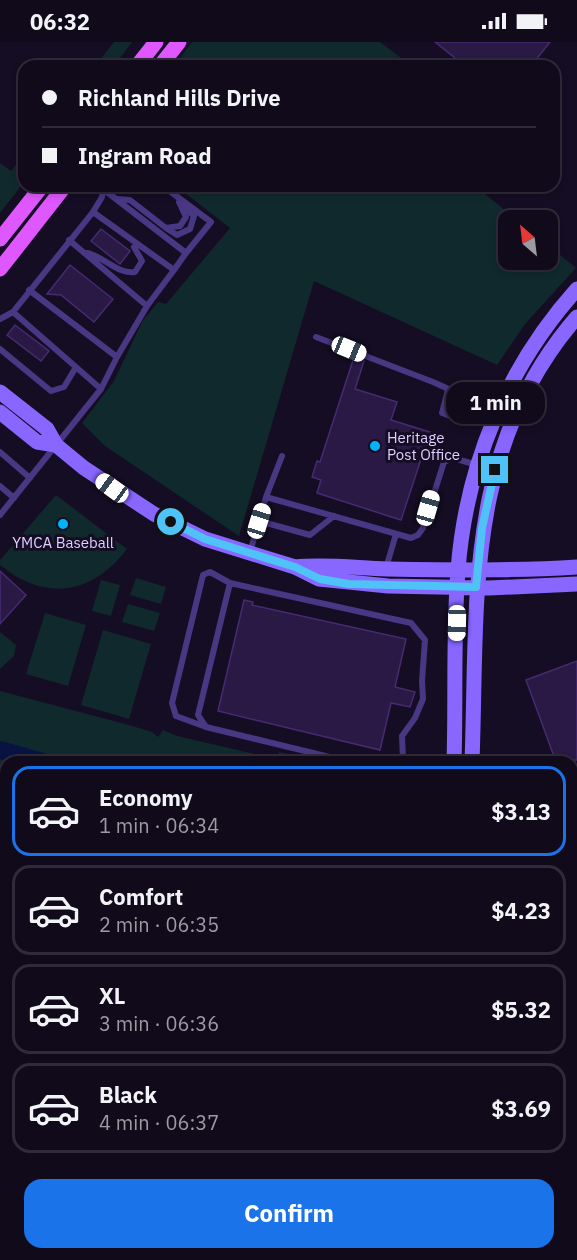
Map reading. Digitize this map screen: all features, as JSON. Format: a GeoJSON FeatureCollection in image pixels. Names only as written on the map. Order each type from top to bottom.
{"type":"FeatureCollection","features":[{"type":"Feature","properties":{"kind":"main road"},"geometry":{"type":"LineString","coordinates":[[142,60],[156,42]]}},
{"type":"Feature","properties":{"kind":"main road"},"geometry":{"type":"LineString","coordinates":[[165,60],[179,42]]}},
{"type":"Feature","properties":{"kind":"main road"},"geometry":{"type":"LineString","coordinates":[[0,239],[37,192]]}},
{"type":"Feature","properties":{"kind":"main road"},"geometry":{"type":"LineString","coordinates":[[0,268],[60,192]]}},
{"type":"Feature","properties":{"kind":"main road"},"geometry":{"type":"LineString","coordinates":[[454,756],[458,570],[477,465],[497,411],[534,345],[550,321],[577,289]]}},
{"type":"Feature","properties":{"kind":"main road"},"geometry":{"type":"LineString","coordinates":[[472,756],[476,587],[488,500],[495,470],[514,419],[542,365],[577,317]]}},
{"type":"Feature","properties":{"kind":"main road"},"geometry":{"type":"LineString","coordinates":[[0,392],[47,429],[56,446]]}},
{"type":"Feature","properties":{"kind":"main road"},"geometry":{"type":"LineString","coordinates":[[497,411],[514,419]]}},
{"type":"Feature","properties":{"kind":"main road"},"geometry":{"type":"LineString","coordinates":[[0,412],[38,442],[56,446],[112,488],[154,514],[205,539],[295,567],[320,579],[349,584],[476,587],[577,584]]}},
{"type":"Feature","properties":{"kind":"main road"},"geometry":{"type":"LineString","coordinates":[[295,567],[322,564],[385,569],[478,571],[577,567]]}},
{"type":"Feature","properties":{"kind":"lane"},"geometry":{"type":"LineString","coordinates":[[0,319],[13,312],[93,212],[101,192]]}},
{"type":"Feature","properties":{"kind":"lane"},"geometry":{"type":"LineString","coordinates":[[109,192],[186,253]]}},
{"type":"Feature","properties":{"kind":"lane"},"geometry":{"type":"LineString","coordinates":[[116,198],[130,200],[166,228],[180,226],[186,217],[183,206],[168,192]]}},
{"type":"Feature","properties":{"kind":"lane"},"geometry":{"type":"LineString","coordinates":[[0,515],[101,388],[147,306],[211,222],[169,192]]}},
{"type":"Feature","properties":{"kind":"lane"},"geometry":{"type":"LineString","coordinates":[[84,252],[98,255],[122,272],[135,272],[142,261],[138,250],[93,212]]}},
{"type":"Feature","properties":{"kind":"lane"},"geometry":{"type":"LineString","coordinates":[[112,228],[174,270]]}},
{"type":"Feature","properties":{"kind":"lane"},"geometry":{"type":"LineString","coordinates":[[69,240],[147,306]]}},
{"type":"Feature","properties":{"kind":"lane"},"geometry":{"type":"LineString","coordinates":[[29,290],[117,357]]}},
{"type":"Feature","properties":{"kind":"lane"},"geometry":{"type":"LineString","coordinates":[[13,312],[101,388]]}},
{"type":"Feature","properties":{"kind":"lane"},"geometry":{"type":"LineString","coordinates":[[316,337],[497,411]]}},
{"type":"Feature","properties":{"kind":"lane"},"geometry":{"type":"LineString","coordinates":[[0,349],[51,391],[64,387],[76,367]]}},
{"type":"Feature","properties":{"kind":"lane"},"geometry":{"type":"LineString","coordinates":[[448,390],[442,413],[464,421]]}},
{"type":"Feature","properties":{"kind":"lane"},"geometry":{"type":"LineString","coordinates":[[0,452],[30,478]]}},
{"type":"Feature","properties":{"kind":"lane"},"geometry":{"type":"LineString","coordinates":[[250,554],[266,497],[282,456]]}},
{"type":"Feature","properties":{"kind":"lane"},"geometry":{"type":"LineString","coordinates":[[266,497],[411,538],[418,535],[444,462],[453,458],[477,465]]}},
{"type":"Feature","properties":{"kind":"lane"},"geometry":{"type":"LineString","coordinates":[[0,486],[14,498]]}},
{"type":"Feature","properties":{"kind":"lane"},"geometry":{"type":"LineString","coordinates":[[259,521],[309,535],[334,516]]}},
{"type":"Feature","properties":{"kind":"lane"},"geometry":{"type":"LineString","coordinates":[[385,569],[396,534]]}},
{"type":"Feature","properties":{"kind":"lane"},"geometry":{"type":"LineString","coordinates":[[325,756],[206,728],[176,716],[172,704],[203,575],[210,572],[230,583],[411,623],[420,631],[425,640],[423,699],[415,718],[402,736],[402,756]]}},
{"type":"Feature","properties":{"kind":"lane"},"geometry":{"type":"LineString","coordinates":[[206,728],[198,715],[230,583]]}},
{"type":"Feature","properties":{"kind":"green space"},"geometry":{"type":"Polygon","coordinates":[[[114,42],[132,42],[118,60],[100,60],[114,42]]]}},
{"type":"Feature","properties":{"kind":"green space"},"geometry":{"type":"Polygon","coordinates":[[[192,42],[380,42],[404,60],[178,60],[192,42]]]}},
{"type":"Feature","properties":{"kind":"green space"},"geometry":{"type":"Polygon","coordinates":[[[18,162],[18,190],[0,213],[0,163],[11,171],[18,162]]]}},
{"type":"Feature","properties":{"kind":"green space"},"geometry":{"type":"Polygon","coordinates":[[[184,192],[482,192],[505,210],[498,210],[498,270],[558,270],[558,253],[576,268],[525,324],[497,365],[314,281],[239,536],[105,446],[82,423],[114,381],[142,322],[158,302],[166,304],[230,228],[184,192]]]}},
{"type":"Feature","properties":{"kind":"green space","name":"YMCA Baseball"},"geometry":{"type":"Polygon","coordinates":[[[56,495],[127,549],[99,576],[83,584],[67,588],[34,585],[0,565],[0,560],[56,495]]]}},
{"type":"Feature","properties":{"kind":"green space"},"geometry":{"type":"Polygon","coordinates":[[[136,578],[166,587],[161,604],[130,595],[136,578]]]}},
{"type":"Feature","properties":{"kind":"green space"},"geometry":{"type":"Polygon","coordinates":[[[101,580],[120,585],[111,616],[92,611],[101,580]]]}},
{"type":"Feature","properties":{"kind":"green space"},"geometry":{"type":"Polygon","coordinates":[[[128,604],[160,613],[154,631],[122,622],[128,604]]]}},
{"type":"Feature","properties":{"kind":"green space"},"geometry":{"type":"Polygon","coordinates":[[[45,613],[86,625],[68,686],[26,674],[45,613]]]}},
{"type":"Feature","properties":{"kind":"green space"},"geometry":{"type":"Polygon","coordinates":[[[103,630],[151,644],[129,719],[81,705],[103,630]]]}},
{"type":"Feature","properties":{"kind":"green space"},"geometry":{"type":"Polygon","coordinates":[[[0,632],[16,645],[14,656],[0,669],[0,632]]]}},
{"type":"Feature","properties":{"kind":"green space"},"geometry":{"type":"Polygon","coordinates":[[[0,691],[129,725],[152,732],[158,737],[163,730],[177,736],[263,756],[0,756],[0,691]]]}},
{"type":"Feature","properties":{"kind":"green space"},"geometry":{"type":"Polygon","coordinates":[[[279,752],[296,756],[277,756],[279,752]]]}},
{"type":"Feature","properties":{"kind":"building"},"geometry":{"type":"Polygon","coordinates":[[[435,42],[550,42],[536,60],[458,60],[435,42]]]}},
{"type":"Feature","properties":{"kind":"building"},"geometry":{"type":"Polygon","coordinates":[[[101,229],[130,251],[120,264],[91,241],[101,229]]]}},
{"type":"Feature","properties":{"kind":"building"},"geometry":{"type":"Polygon","coordinates":[[[70,265],[113,299],[94,322],[61,295],[47,294],[70,265]]]}},
{"type":"Feature","properties":{"kind":"building"},"geometry":{"type":"Polygon","coordinates":[[[15,325],[49,351],[41,361],[7,335],[15,325]]]}},
{"type":"Feature","properties":{"kind":"building","name":"Heritage Post Office"},"geometry":{"type":"Polygon","coordinates":[[[354,357],[364,361],[355,389],[397,402],[391,420],[430,432],[401,520],[317,493],[321,480],[312,477],[317,461],[320,462],[354,357]]]}},
{"type":"Feature","properties":{"kind":"building"},"geometry":{"type":"Polygon","coordinates":[[[0,571],[26,595],[0,624],[0,571]]]}},
{"type":"Feature","properties":{"kind":"building"},"geometry":{"type":"Polygon","coordinates":[[[244,600],[253,602],[252,605],[406,639],[395,687],[415,692],[410,707],[391,703],[380,750],[218,711],[244,600]]]}},
{"type":"Feature","properties":{"kind":"building"},"geometry":{"type":"Polygon","coordinates":[[[577,661],[577,756],[554,756],[526,680],[577,661]]]}},
{"type":"Feature","properties":{"kind":"waterway"},"geometry":{"type":"LineString","coordinates":[[0,750],[21,756]]}},
{"type":"Feature","properties":{"kind":"place","name":"Heritage Post Office"},"geometry":{"type":"Point","coordinates":[375,446]}},
{"type":"Feature","properties":{"kind":"place","name":"YMCA Baseball"},"geometry":{"type":"Point","coordinates":[63,524]}},
{"type":"Feature","properties":{"kind":"route"},"geometry":{"type":"LineString","coordinates":[[171,522],[205,539],[295,567],[320,579],[349,584],[476,587],[482,528],[495,470]]}}]}
